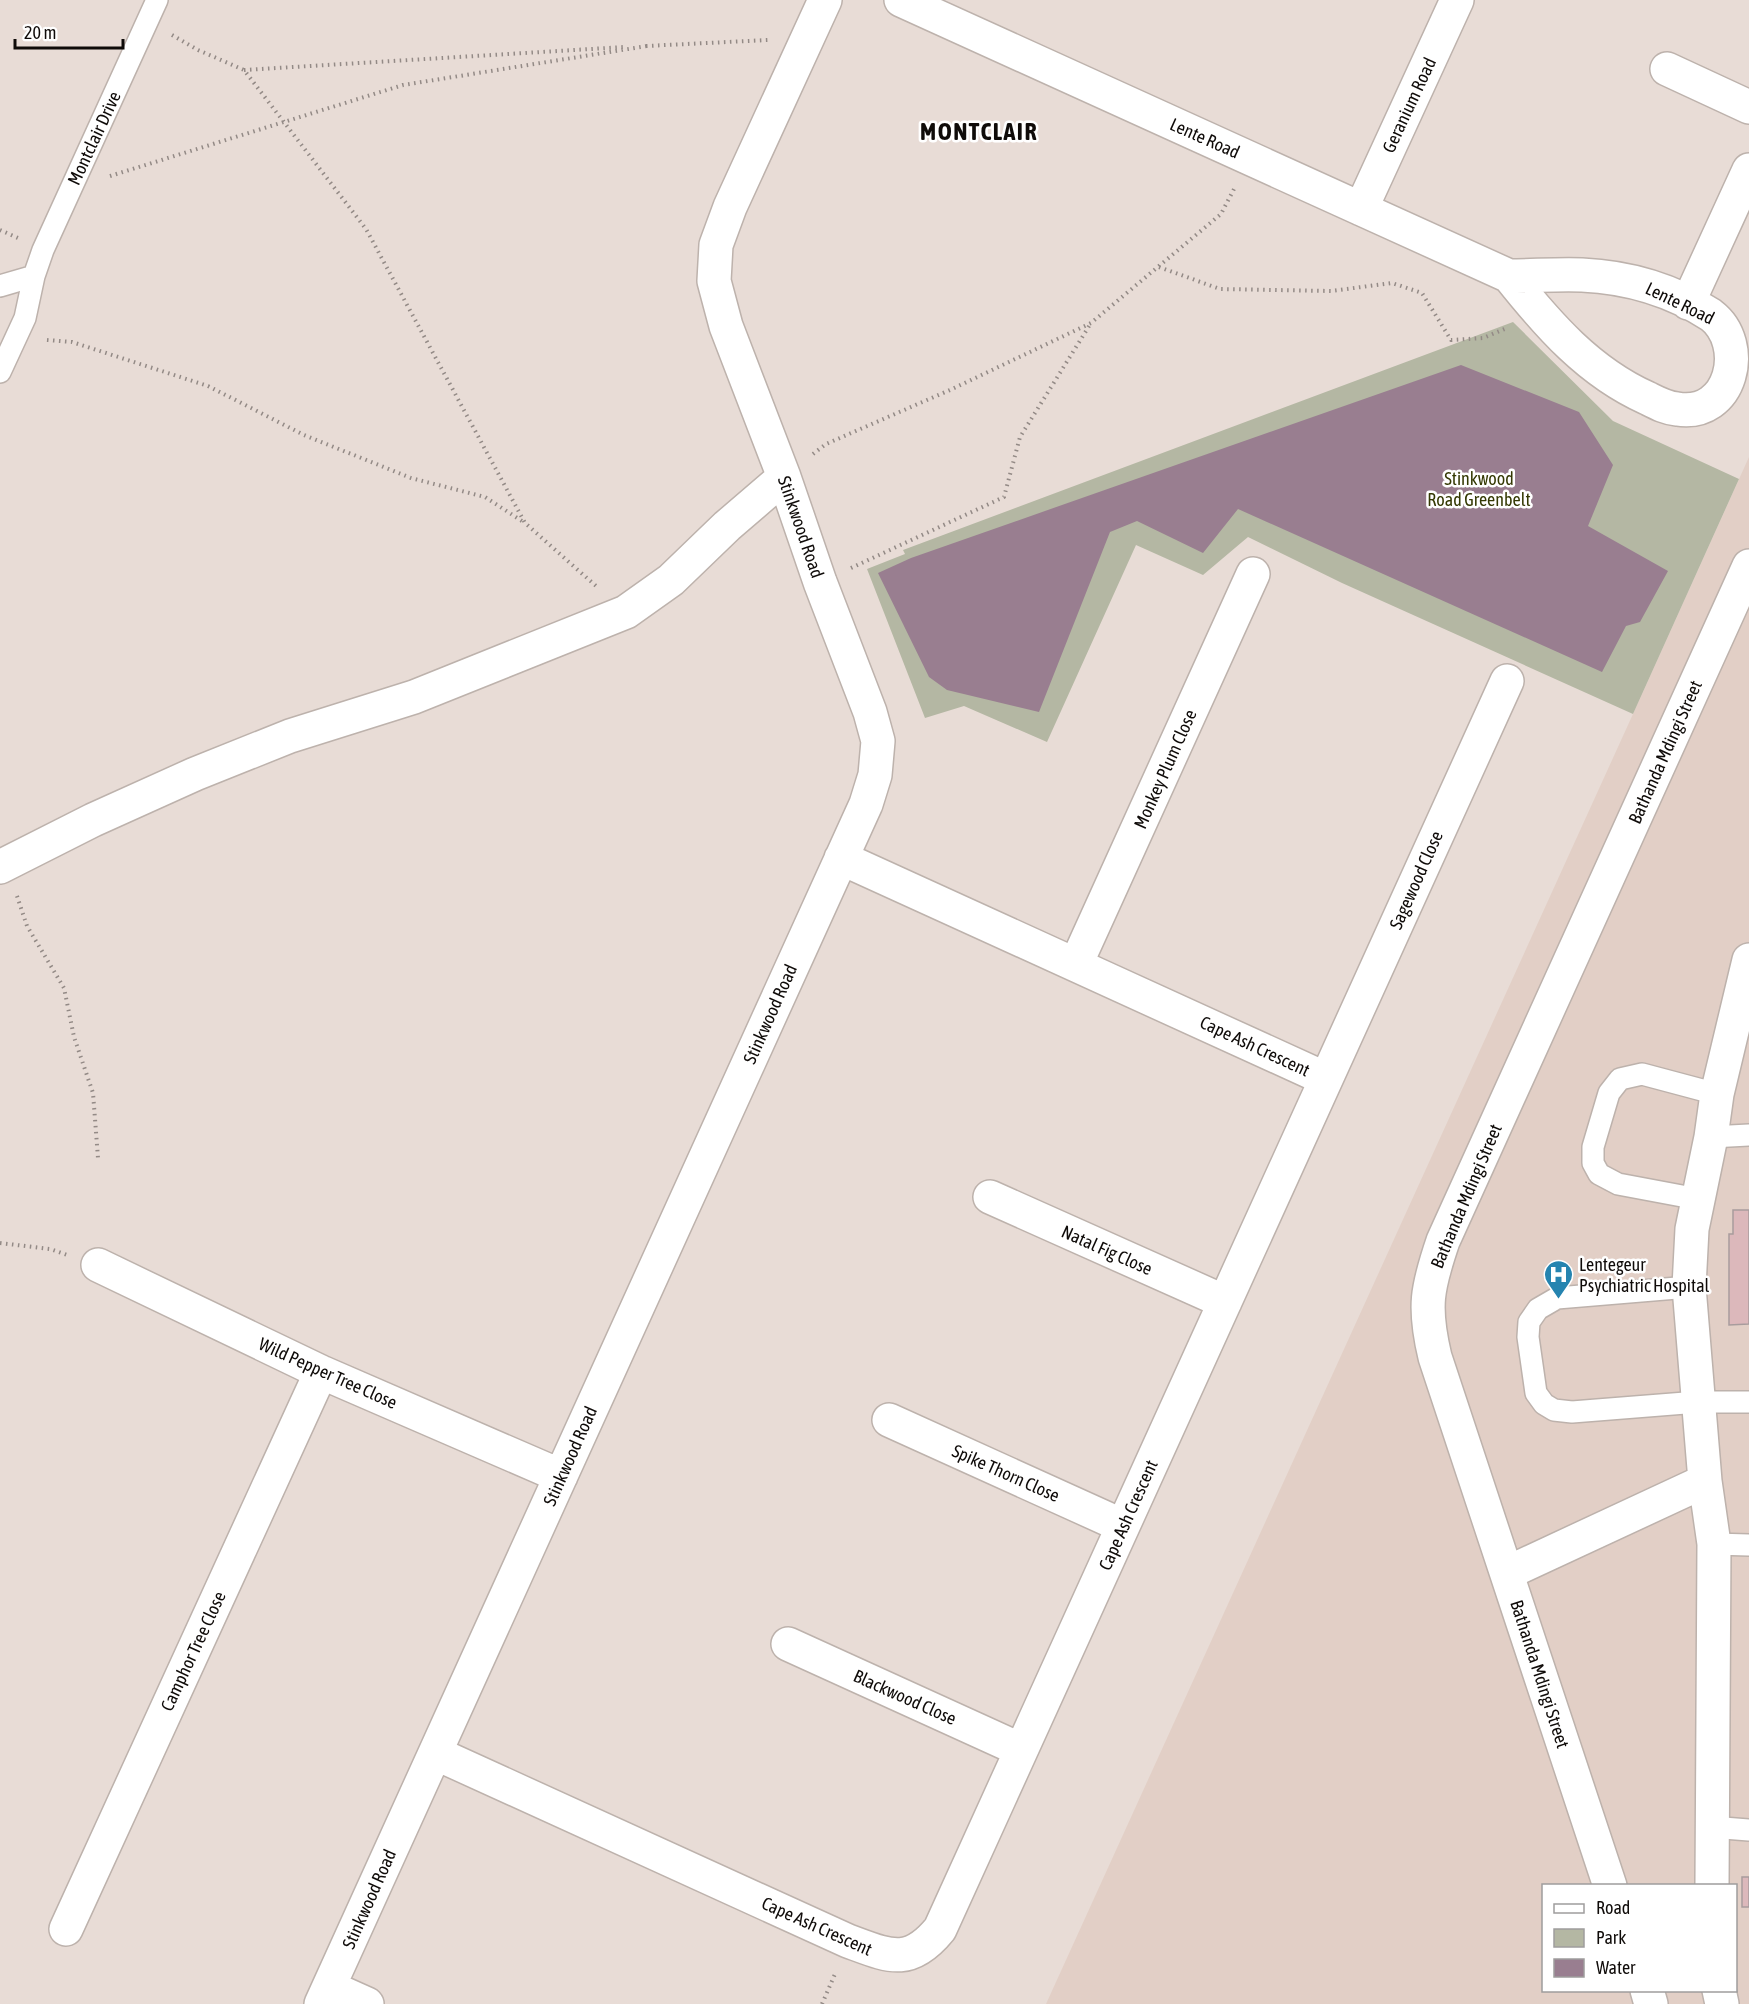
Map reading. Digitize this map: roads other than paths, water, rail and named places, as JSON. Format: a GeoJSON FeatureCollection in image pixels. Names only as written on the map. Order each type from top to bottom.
{"type":"FeatureCollection","features":[{"type":"Feature","properties":{"kind":"street","name":"Stinkwood Road"},"geometry":{"type":"LineString","coordinates":[[325,1995],[866,804],[875,776],[878,741],[870,711],[726,326],[714,281],[716,245],[730,207],[825,0]]}},
{"type":"Feature","properties":{"kind":"street","name":"Lente Road"},"geometry":{"type":"LineString","coordinates":[[901,0],[1509,276],[1607,277],[1663,291],[1722,323],[1735,349],[1736,363],[1732,377],[1726,389],[1717,399],[1705,406],[1679,410],[1666,407],[1623,387],[1594,366],[1563,340],[1509,276]]}},
{"type":"Feature","properties":{"kind":"street","name":"Geranium Road"},"geometry":{"type":"LineString","coordinates":[[1361,209],[1457,0]]}},
{"type":"Feature","properties":{"kind":"street"},"geometry":{"type":"LineString","coordinates":[[1667,69],[1749,107]]}},
{"type":"Feature","properties":{"kind":"street"},"geometry":{"type":"LineString","coordinates":[[1688,303],[1749,170]]}},
{"type":"Feature","properties":{"kind":"street"},"geometry":{"type":"LineString","coordinates":[[3,865],[93,820],[195,774],[290,736],[414,697],[626,612],[671,580],[727,526],[784,477]]}},
{"type":"Feature","properties":{"kind":"street","name":"Bathanda Mdingi Street"},"geometry":{"type":"LineString","coordinates":[[1609,1884],[1435,1357],[1427,1326],[1427,1302],[1431,1275],[1443,1240],[1749,566]]}},
{"type":"Feature","properties":{"kind":"street","name":"Monkey Plum Close"},"geometry":{"type":"LineString","coordinates":[[1076,964],[1253,574]]}},
{"type":"Feature","properties":{"kind":"street","name":"Sagewood Close"},"geometry":{"type":"LineString","coordinates":[[1326,1078],[1507,681]]}},
{"type":"Feature","properties":{"kind":"street","name":"Cape Ash Crescent"},"geometry":{"type":"LineString","coordinates":[[435,1753],[848,1941],[887,1956],[909,1954],[928,1944],[940,1929],[1225,1302],[1326,1078],[841,858]]}},
{"type":"Feature","properties":{"kind":"street"},"geometry":{"type":"LineString","coordinates":[[1712,1884],[1713,1544],[1705,1481],[1689,1287],[1692,1229],[1712,1137],[1717,1094],[1744,1010],[1749,960]]}},
{"type":"Feature","properties":{"kind":"street","name":"Natal Fig Close"},"geometry":{"type":"LineString","coordinates":[[990,1197],[1225,1302]]}},
{"type":"Feature","properties":{"kind":"street","name":"Wild Pepper Tree Close"},"geometry":{"type":"LineString","coordinates":[[98,1264],[321,1372],[561,1476]]}},
{"type":"Feature","properties":{"kind":"street","name":"Camphor Tree Close"},"geometry":{"type":"LineString","coordinates":[[66,1929],[321,1372]]}},
{"type":"Feature","properties":{"kind":"street","name":"Spike Thorn Close"},"geometry":{"type":"LineString","coordinates":[[889,1420],[1123,1526]]}},
{"type":"Feature","properties":{"kind":"street"},"geometry":{"type":"LineString","coordinates":[[1507,1573],[1705,1481]]}},
{"type":"Feature","properties":{"kind":"street","name":"Blackwood Close"},"geometry":{"type":"LineString","coordinates":[[788,1644],[1021,1750]]}},
{"type":"Feature","properties":{"kind":"street"},"geometry":{"type":"LineString","coordinates":[[325,1995],[367,2004]]}},
{"type":"Feature","properties":{"kind":"lane","name":"Montclair Drive"},"geometry":{"type":"LineString","coordinates":[[0,372],[25,318],[34,276],[43,250],[157,0]]}},
{"type":"Feature","properties":{"kind":"lane"},"geometry":{"type":"LineString","coordinates":[[0,286],[34,276]]}},
{"type":"Feature","properties":{"kind":"lane"},"geometry":{"type":"LineString","coordinates":[[1698,1198],[1618,1184],[1599,1174],[1593,1163],[1593,1147],[1609,1093],[1620,1079],[1642,1074],[1717,1094]]}},
{"type":"Feature","properties":{"kind":"lane"},"geometry":{"type":"LineString","coordinates":[[1712,1137],[1749,1135]]}},
{"type":"Feature","properties":{"kind":"lane"},"geometry":{"type":"LineString","coordinates":[[1689,1287],[1557,1298],[1538,1309],[1529,1322],[1528,1337],[1536,1393],[1544,1404],[1554,1410],[1572,1412],[1698,1402],[1749,1402]]}},
{"type":"Feature","properties":{"kind":"lane"},"geometry":{"type":"LineString","coordinates":[[1713,1544],[1749,1545]]}},
{"type":"Feature","properties":{"kind":"lane"},"geometry":{"type":"LineString","coordinates":[[1711,1827],[1749,1830]]}},
{"type":"Feature","properties":{"kind":"water","name":"Stinkwood Road Greenbelt"},"geometry":{"type":"Polygon","coordinates":[[[1461,365],[1579,412],[1613,465],[1588,526],[1668,571],[1640,622],[1626,626],[1602,672],[1238,509],[1203,553],[1137,521],[1110,532],[1039,712],[947,690],[929,677],[878,573],[911,558],[1461,365]]]}},
{"type":"Feature","properties":{"kind":"place","name":"Lentegeur Psychiatric Hospital"},"geometry":{"type":"Point","coordinates":[1558,1300]}},
{"type":"Feature","properties":{"kind":"district","name":"MONTCLAIR"},"geometry":{"type":"Point","coordinates":[979,131]}}]}
